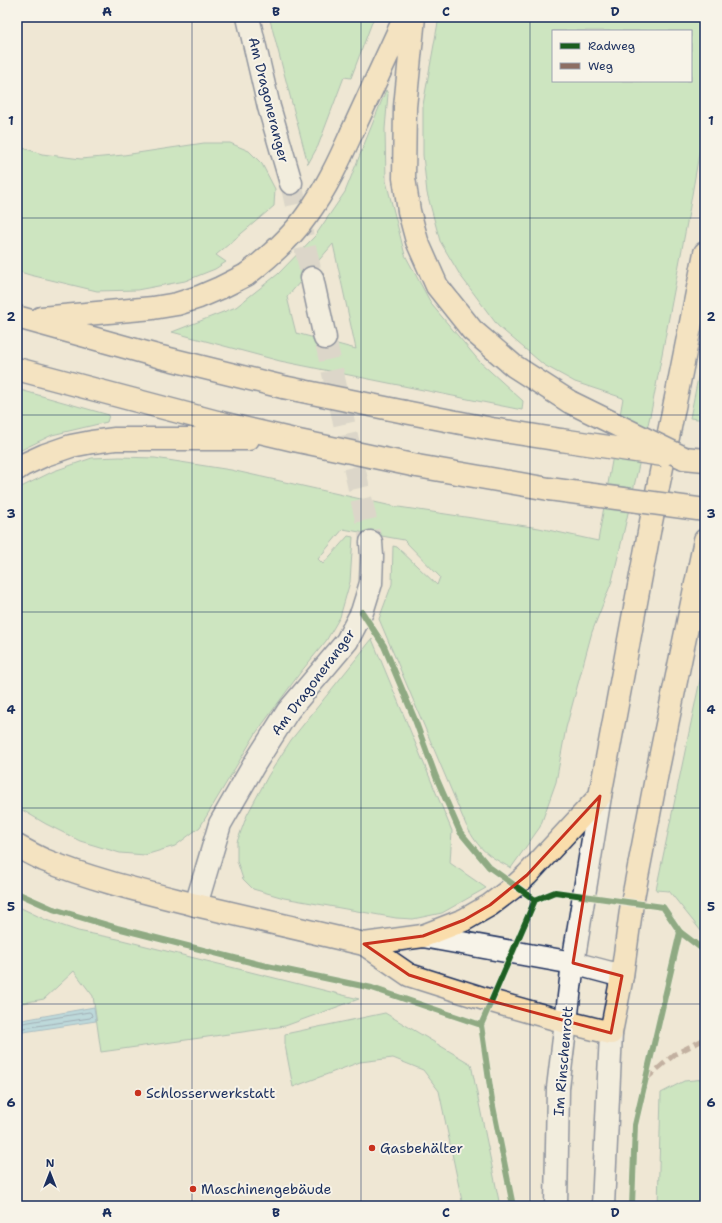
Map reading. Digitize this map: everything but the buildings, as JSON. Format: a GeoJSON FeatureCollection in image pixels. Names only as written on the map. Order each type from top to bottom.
{"type":"FeatureCollection","features":[{"type":"Feature","properties":{"kind":"main road","name":"Am Dragoneranger"},"geometry":{"type":"LineString","coordinates":[[248,17],[269,107],[291,183]]}},
{"type":"Feature","properties":{"kind":"main road"},"geometry":{"type":"LineString","coordinates":[[21,318],[153,308],[177,304],[220,288],[246,275],[263,262],[307,216],[332,175],[405,17]]}},
{"type":"Feature","properties":{"kind":"main road"},"geometry":{"type":"LineString","coordinates":[[414,17],[405,107],[404,171],[409,211],[417,241],[437,286],[472,330],[514,366],[570,402],[684,458]]}},
{"type":"Feature","properties":{"kind":"main road"},"geometry":{"type":"LineString","coordinates":[[17,846],[43,860],[114,884],[196,905],[364,944],[423,936],[464,920],[490,905],[515,886],[600,796],[648,534],[705,253]]}},
{"type":"Feature","properties":{"kind":"main road"},"geometry":{"type":"LineString","coordinates":[[312,278],[325,338]]}},
{"type":"Feature","properties":{"kind":"main road"},"geometry":{"type":"LineString","coordinates":[[21,318],[161,357],[283,387],[492,429],[705,460]]}},
{"type":"Feature","properties":{"kind":"main road"},"geometry":{"type":"LineString","coordinates":[[17,369],[291,440],[417,466],[549,489],[705,510]]}},
{"type":"Feature","properties":{"kind":"main road"},"geometry":{"type":"LineString","coordinates":[[17,469],[23,465],[71,446],[114,439],[291,440]]}},
{"type":"Feature","properties":{"kind":"main road"},"geometry":{"type":"LineString","coordinates":[[603,1206],[611,1033],[622,976],[634,896],[705,540]]}},
{"type":"Feature","properties":{"kind":"main road","name":"Am Dragoneranger"},"geometry":{"type":"LineString","coordinates":[[196,905],[220,824],[255,763],[288,711],[347,640],[362,612],[371,583],[371,542]]}},
{"type":"Feature","properties":{"kind":"main road","name":"Im Rinschenrott"},"geometry":{"type":"LineString","coordinates":[[556,1206],[558,1088],[573,963],[600,796]]}},
{"type":"Feature","properties":{"kind":"main road"},"geometry":{"type":"LineString","coordinates":[[423,936],[573,963],[622,976]]}},
{"type":"Feature","properties":{"kind":"main road"},"geometry":{"type":"LineString","coordinates":[[364,944],[410,975],[491,1001],[611,1033]]}},
{"type":"Feature","properties":{"kind":"highlighted area"},"geometry":{"type":"Polygon","coordinates":[[[600,796],[573,963],[622,976],[611,1033],[491,1001],[409,975],[364,944],[423,936],[464,920],[490,905],[527,875],[600,796]]]}},
{"type":"Feature","properties":{"kind":"green space"},"geometry":{"type":"Polygon","coordinates":[[[272,17],[374,17],[351,78],[344,77],[318,146],[308,164],[270,20],[272,17]]]}},
{"type":"Feature","properties":{"kind":"green space"},"geometry":{"type":"Polygon","coordinates":[[[439,17],[705,17],[705,119],[652,407],[612,581],[592,632],[566,728],[556,782],[540,827],[511,868],[484,851],[475,840],[466,825],[379,619],[392,584],[393,546],[397,547],[437,585],[440,577],[404,540],[343,529],[318,559],[323,564],[348,536],[353,537],[350,582],[340,617],[326,641],[300,673],[256,733],[200,827],[175,846],[145,855],[120,853],[80,841],[17,807],[17,489],[54,471],[92,458],[155,458],[231,470],[392,506],[539,528],[598,541],[623,398],[575,382],[544,365],[498,326],[460,275],[440,241],[427,193],[423,155],[423,105],[439,17]]]}},
{"type":"Feature","properties":{"kind":"green space"},"geometry":{"type":"Polygon","coordinates":[[[386,90],[388,94],[385,129],[386,181],[405,255],[432,305],[480,362],[523,401],[522,410],[280,361],[172,332],[236,307],[278,274],[315,236],[345,192],[386,90]],[[333,244],[287,297],[296,333],[356,349],[333,244]]]}},
{"type":"Feature","properties":{"kind":"green space"},"geometry":{"type":"Polygon","coordinates":[[[204,143],[230,143],[249,151],[262,164],[275,189],[274,206],[216,255],[226,262],[215,269],[185,281],[137,290],[97,291],[17,271],[17,146],[42,154],[81,159],[124,155],[204,143]]]}},
{"type":"Feature","properties":{"kind":"green space"},"geometry":{"type":"Polygon","coordinates":[[[705,343],[705,420],[690,418],[705,343]]]}},
{"type":"Feature","properties":{"kind":"green space"},"geometry":{"type":"Polygon","coordinates":[[[17,389],[109,415],[107,422],[52,435],[17,452],[17,389]]]}},
{"type":"Feature","properties":{"kind":"green space"},"geometry":{"type":"Polygon","coordinates":[[[372,639],[452,831],[450,863],[486,888],[442,913],[413,919],[396,918],[284,898],[253,889],[243,879],[237,861],[237,842],[247,815],[268,776],[291,740],[372,639]]]}},
{"type":"Feature","properties":{"kind":"green space"},"geometry":{"type":"Polygon","coordinates":[[[705,656],[705,936],[669,891],[656,890],[705,656]]]}},
{"type":"Feature","properties":{"kind":"green space"},"geometry":{"type":"Polygon","coordinates":[[[17,906],[46,920],[78,931],[118,939],[359,999],[285,1026],[101,1052],[93,996],[74,971],[44,999],[17,1004],[17,906]]]}},
{"type":"Feature","properties":{"kind":"green space"},"geometry":{"type":"Polygon","coordinates":[[[385,1013],[471,1064],[500,1206],[463,1206],[439,1091],[423,1070],[393,1058],[360,1062],[293,1087],[285,1045],[285,1034],[385,1013]]]}},
{"type":"Feature","properties":{"kind":"green space"},"geometry":{"type":"Polygon","coordinates":[[[705,1079],[705,1206],[658,1206],[661,1093],[684,1081],[705,1079]]]}},
{"type":"Feature","properties":{"kind":"water"},"geometry":{"type":"Polygon","coordinates":[[[94,1007],[96,1021],[17,1033],[17,1021],[94,1007]]]}},
{"type":"Feature","properties":{"kind":"tunnel"},"geometry":{"type":"LineString","coordinates":[[291,183],[312,278]]}},
{"type":"Feature","properties":{"kind":"tunnel"},"geometry":{"type":"LineString","coordinates":[[325,338],[371,542]]}},
{"type":"Feature","properties":{"kind":"marked path"},"geometry":{"type":"LineString","coordinates":[[646,1079],[675,1054],[705,1039]]}},
{"type":"Feature","properties":{"kind":"cycle path"},"geometry":{"type":"LineString","coordinates":[[362,612],[384,646],[415,720],[436,777],[460,832],[489,867],[535,900]]}},
{"type":"Feature","properties":{"kind":"cycle path"},"geometry":{"type":"LineString","coordinates":[[513,1206],[492,1101],[481,1025],[535,900],[555,892],[663,907],[680,932],[705,951]]}},
{"type":"Feature","properties":{"kind":"cycle path"},"geometry":{"type":"LineString","coordinates":[[17,893],[53,909],[117,928],[258,964],[372,988],[481,1025]]}},
{"type":"Feature","properties":{"kind":"cycle path"},"geometry":{"type":"LineString","coordinates":[[632,1206],[635,1125],[680,932]]}},
{"type":"Feature","properties":{"kind":"place","name":"Schlosserwerkstatt"},"geometry":{"type":"Point","coordinates":[138,1093]}},
{"type":"Feature","properties":{"kind":"place","name":"Gasbehälter"},"geometry":{"type":"Point","coordinates":[372,1148]}},
{"type":"Feature","properties":{"kind":"place","name":"Maschinengebäude"},"geometry":{"type":"Point","coordinates":[193,1189]}}]}
